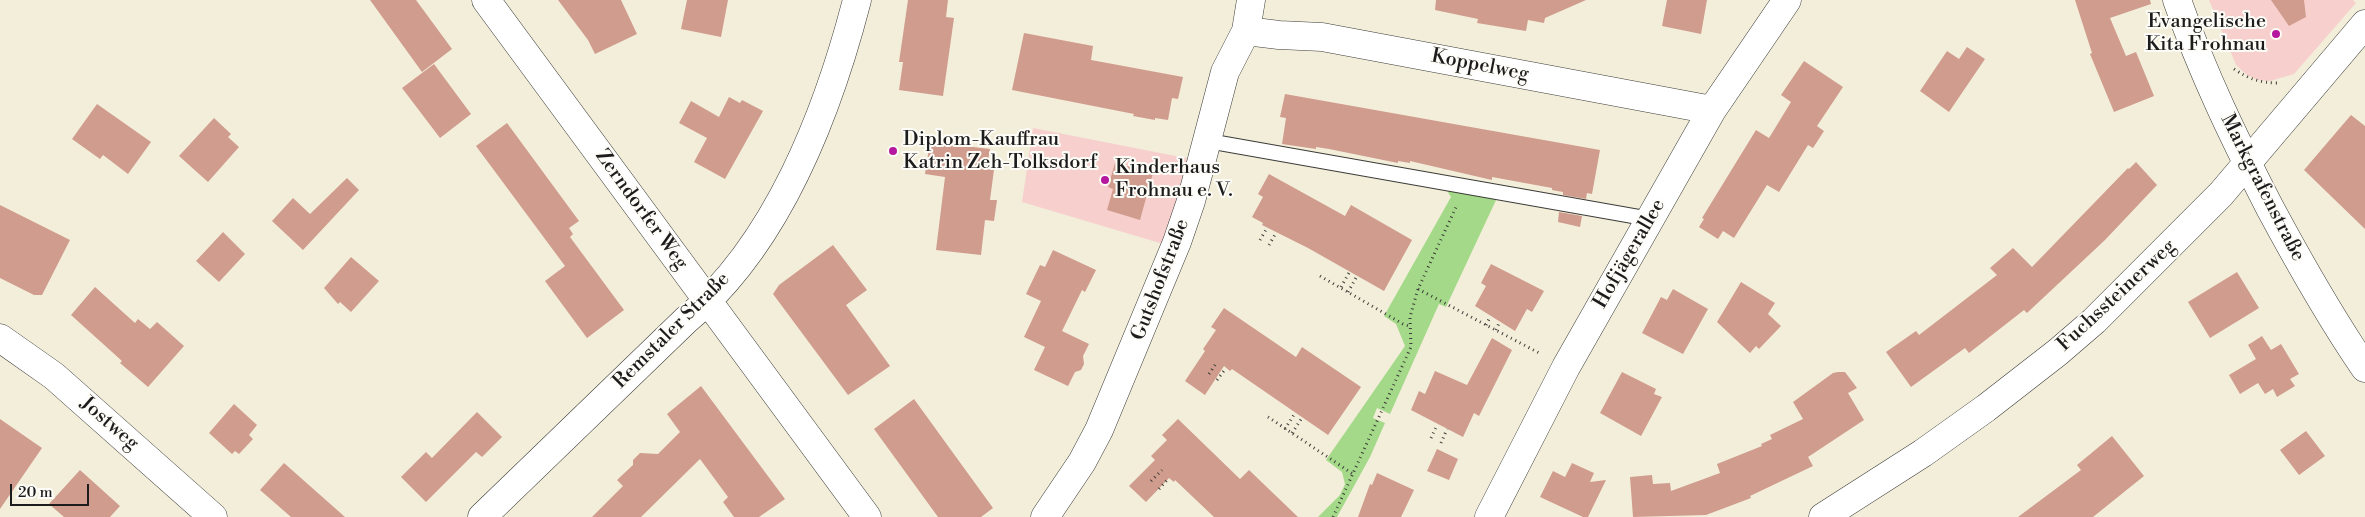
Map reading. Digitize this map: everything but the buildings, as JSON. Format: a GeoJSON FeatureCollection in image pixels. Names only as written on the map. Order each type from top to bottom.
{"type":"FeatureCollection","features":[{"type":"Feature","properties":{"kind":"street","name":"Zerndorfer Weg"},"geometry":{"type":"LineString","coordinates":[[486,0],[867,517]]}},
{"type":"Feature","properties":{"kind":"street","name":"Remstaler Straße"},"geometry":{"type":"LineString","coordinates":[[482,517],[679,326],[708,302],[726,282],[766,224],[806,149],[829,94],[857,0]]}},
{"type":"Feature","properties":{"kind":"street","name":"Gutshofstraße"},"geometry":{"type":"LineString","coordinates":[[1045,517],[1082,462],[1113,401],[1177,242],[1191,201],[1226,72],[1246,31],[1251,0]]}},
{"type":"Feature","properties":{"kind":"street","name":"Hofjägerallee"},"geometry":{"type":"LineString","coordinates":[[1489,517],[1566,367],[1712,110],[1787,0]]}},
{"type":"Feature","properties":{"kind":"street","name":"Markgrafenstraße"},"geometry":{"type":"LineString","coordinates":[[2177,0],[2226,122],[2247,164],[2295,254],[2365,368]]}},
{"type":"Feature","properties":{"kind":"street","name":"Fuchssteinerweg"},"geometry":{"type":"LineString","coordinates":[[1823,517],[1922,453],[1986,408],[2058,352],[2156,261],[2247,164],[2264,141],[2365,24]]}},
{"type":"Feature","properties":{"kind":"street","name":"Koppelweg"},"geometry":{"type":"LineString","coordinates":[[1246,31],[1322,37],[1712,110]]}},
{"type":"Feature","properties":{"kind":"street","name":"Jostweg"},"geometry":{"type":"LineString","coordinates":[[0,338],[54,376],[213,517]]}},
{"type":"Feature","properties":{"kind":"lane"},"geometry":{"type":"LineString","coordinates":[[1208,141],[1650,218]]}},
{"type":"Feature","properties":{"kind":"path"},"geometry":{"type":"LineString","coordinates":[[2230,66],[2246,77],[2260,83],[2282,84]]}},
{"type":"Feature","properties":{"kind":"path"},"geometry":{"type":"LineString","coordinates":[[1333,517],[1411,347],[1410,317],[1418,289],[1466,186]]}},
{"type":"Feature","properties":{"kind":"path"},"geometry":{"type":"LineString","coordinates":[[1260,240],[1267,228]]}},
{"type":"Feature","properties":{"kind":"path"},"geometry":{"type":"LineString","coordinates":[[1270,245],[1276,233]]}},
{"type":"Feature","properties":{"kind":"path"},"geometry":{"type":"LineString","coordinates":[[1341,287],[1350,272]]}},
{"type":"Feature","properties":{"kind":"path"},"geometry":{"type":"LineString","coordinates":[[1320,276],[1409,326]]}},
{"type":"Feature","properties":{"kind":"path"},"geometry":{"type":"LineString","coordinates":[[1348,292],[1357,276]]}},
{"type":"Feature","properties":{"kind":"path"},"geometry":{"type":"LineString","coordinates":[[1418,289],[1566,367]]}},
{"type":"Feature","properties":{"kind":"path"},"geometry":{"type":"LineString","coordinates":[[1486,325],[1490,317]]}},
{"type":"Feature","properties":{"kind":"path"},"geometry":{"type":"LineString","coordinates":[[1496,330],[1500,323]]}},
{"type":"Feature","properties":{"kind":"path"},"geometry":{"type":"LineString","coordinates":[[1209,374],[1217,362]]}},
{"type":"Feature","properties":{"kind":"path"},"geometry":{"type":"LineString","coordinates":[[1218,380],[1226,368]]}},
{"type":"Feature","properties":{"kind":"path"},"geometry":{"type":"LineString","coordinates":[[1285,428],[1296,413]]}},
{"type":"Feature","properties":{"kind":"path"},"geometry":{"type":"LineString","coordinates":[[1268,417],[1353,474]]}},
{"type":"Feature","properties":{"kind":"path"},"geometry":{"type":"LineString","coordinates":[[1292,433],[1302,418]]}},
{"type":"Feature","properties":{"kind":"path"},"geometry":{"type":"LineString","coordinates":[[1431,438],[1437,425]]}},
{"type":"Feature","properties":{"kind":"path"},"geometry":{"type":"LineString","coordinates":[[1441,443],[1447,429]]}},
{"type":"Feature","properties":{"kind":"path"},"geometry":{"type":"LineString","coordinates":[[1152,481],[1162,470]]}},
{"type":"Feature","properties":{"kind":"path"},"geometry":{"type":"LineString","coordinates":[[1159,489],[1169,478]]}},
{"type":"Feature","properties":{"kind":"shaded area","name":"Evangelische Kita Frohnau"},"geometry":{"type":"Polygon","coordinates":[[[2209,0],[2353,0],[2356,3],[2294,74],[2270,81],[2258,80],[2247,75],[2236,65],[2209,0]]]}},
{"type":"Feature","properties":{"kind":"shaded area","name":"Kinderhaus Frohnau e. V."},"geometry":{"type":"Polygon","coordinates":[[[1033,128],[1191,159],[1163,244],[1022,202],[1033,128]]]}},
{"type":"Feature","properties":{"kind":"green space"},"geometry":{"type":"Polygon","coordinates":[[[1446,189],[1497,198],[1446,307],[1439,304],[1390,414],[1377,408],[1373,418],[1385,423],[1370,457],[1337,517],[1318,517],[1340,495],[1345,484],[1342,472],[1326,460],[1405,346],[1396,324],[1384,316],[1451,197],[1446,189]]]}},
{"type":"Feature","properties":{"kind":"place","name":"Evangelische Kita Frohnau"},"geometry":{"type":"Point","coordinates":[2276,34]}},
{"type":"Feature","properties":{"kind":"place","name":"Diplom-Kauffrau Katrin Zeh-Tolksdorf"},"geometry":{"type":"Point","coordinates":[893,151]}},
{"type":"Feature","properties":{"kind":"place","name":"Kinderhaus Frohnau e. V."},"geometry":{"type":"Point","coordinates":[1105,180]}}]}
